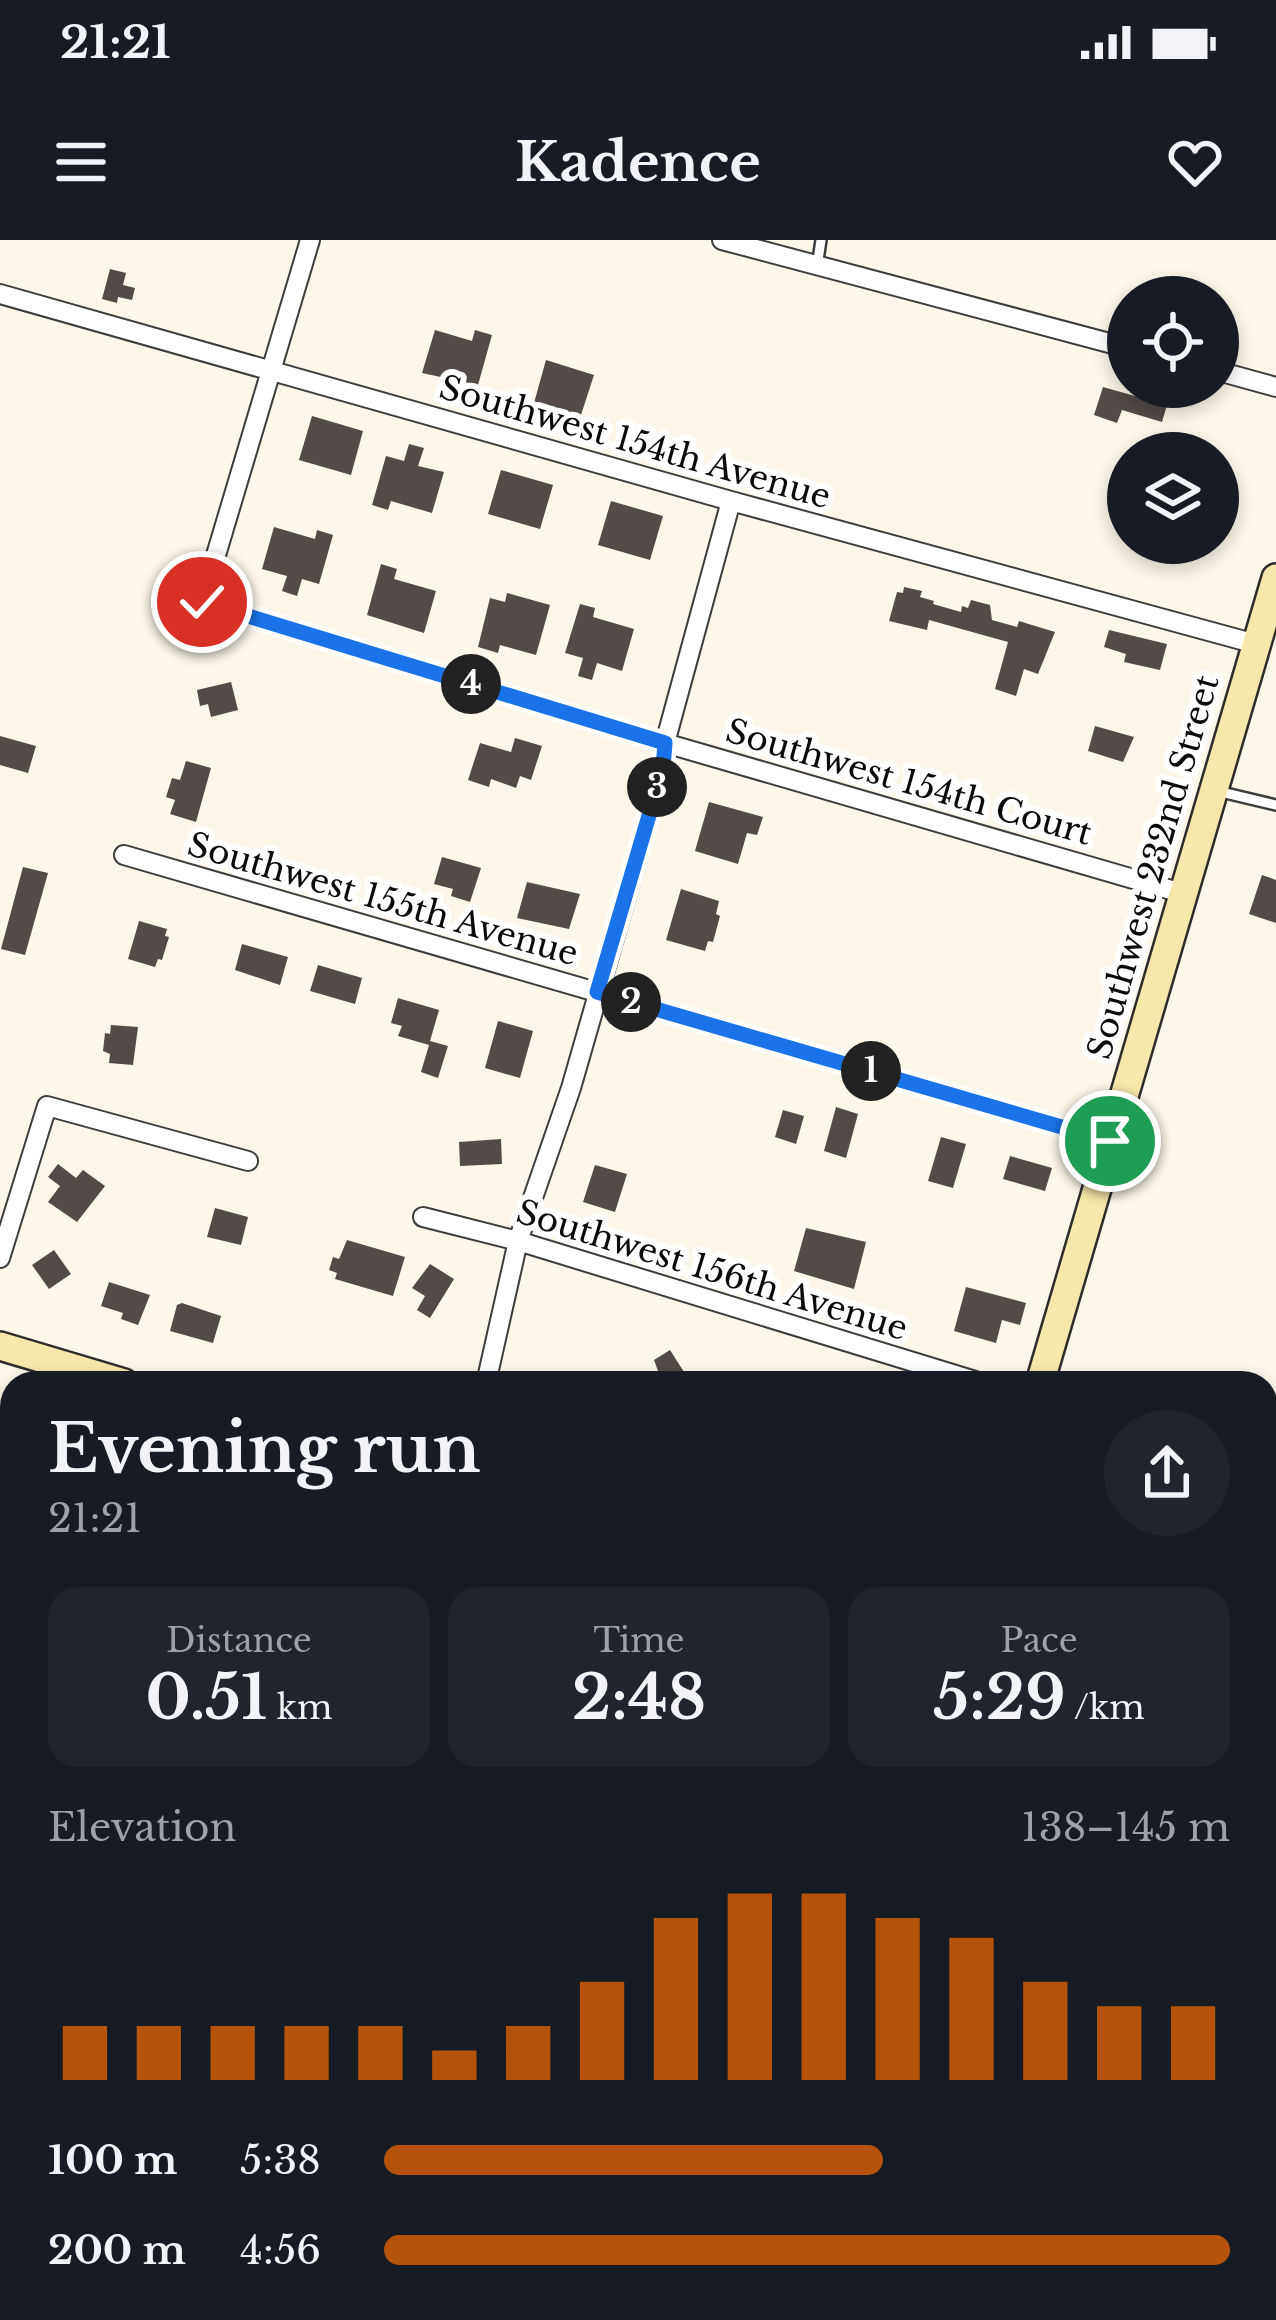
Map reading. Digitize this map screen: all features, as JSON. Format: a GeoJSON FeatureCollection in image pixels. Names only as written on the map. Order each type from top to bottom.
{"type":"FeatureCollection","features":[{"type":"Feature","properties":{"kind":"street"},"geometry":{"type":"LineString","coordinates":[[269,371],[310,240]]}},
{"type":"Feature","properties":{"kind":"street"},"geometry":{"type":"LineString","coordinates":[[722,240],[1107,343]]}},
{"type":"Feature","properties":{"kind":"street","name":"Southwest 154th Avenue"},"geometry":{"type":"LineString","coordinates":[[0,294],[731,501],[1264,634]]}},
{"type":"Feature","properties":{"kind":"street","name":"Southwest 154th Court"},"geometry":{"type":"LineString","coordinates":[[269,371],[202,602],[1185,894]]}},
{"type":"Feature","properties":{"kind":"street"},"geometry":{"type":"LineString","coordinates":[[1239,377],[1276,387]]}},
{"type":"Feature","properties":{"kind":"street"},"geometry":{"type":"LineString","coordinates":[[489,1371],[518,1241],[571,1088],[663,768],[665,743],[731,501]]}},
{"type":"Feature","properties":{"kind":"street","name":"Southwest 232nd Street"},"geometry":{"type":"LineString","coordinates":[[1043,1371],[1264,634],[1276,578]]}},
{"type":"Feature","properties":{"kind":"street","name":"Southwest 155th Avenue"},"geometry":{"type":"LineString","coordinates":[[124,856],[1110,1141]]}},
{"type":"Feature","properties":{"kind":"street"},"geometry":{"type":"LineString","coordinates":[[0,1258],[46,1106],[248,1161]]}},
{"type":"Feature","properties":{"kind":"street","name":"Southwest 156th Avenue"},"geometry":{"type":"LineString","coordinates":[[423,1217],[518,1241],[943,1371]]}},
{"type":"Feature","properties":{"kind":"street"},"geometry":{"type":"LineString","coordinates":[[0,1346],[84,1371]]}},
{"type":"Feature","properties":{"kind":"lane"},"geometry":{"type":"LineString","coordinates":[[817,267],[821,240]]}},
{"type":"Feature","properties":{"kind":"lane"},"geometry":{"type":"LineString","coordinates":[[1214,790],[1276,805]]}},
{"type":"Feature","properties":{"kind":"building"},"geometry":{"type":"Polygon","coordinates":[[[110,269],[126,273],[123,285],[135,288],[132,300],[102,299],[110,269]]]}},
{"type":"Feature","properties":{"kind":"building"},"geometry":{"type":"Polygon","coordinates":[[[435,330],[472,341],[475,330],[492,335],[478,385],[422,373],[435,330]]]}},
{"type":"Feature","properties":{"kind":"building"},"geometry":{"type":"Polygon","coordinates":[[[546,360],[594,375],[580,418],[534,403],[546,360]]]}},
{"type":"Feature","properties":{"kind":"building"},"geometry":{"type":"Polygon","coordinates":[[[1103,387],[1107,388],[1107,408],[1166,408],[1162,422],[1122,410],[1117,423],[1094,415],[1103,387]]]}},
{"type":"Feature","properties":{"kind":"building"},"geometry":{"type":"Polygon","coordinates":[[[312,416],[363,431],[351,475],[299,460],[312,416]]]}},
{"type":"Feature","properties":{"kind":"building"},"geometry":{"type":"Polygon","coordinates":[[[409,444],[424,448],[418,466],[444,472],[432,513],[391,501],[388,510],[372,505],[386,456],[404,461],[409,444]]]}},
{"type":"Feature","properties":{"kind":"building"},"geometry":{"type":"Polygon","coordinates":[[[501,470],[553,485],[540,529],[488,514],[501,470]]]}},
{"type":"Feature","properties":{"kind":"building"},"geometry":{"type":"Polygon","coordinates":[[[611,501],[663,516],[650,560],[598,545],[611,501]]]}},
{"type":"Feature","properties":{"kind":"building"},"geometry":{"type":"Polygon","coordinates":[[[274,527],[315,539],[317,530],[333,535],[319,584],[302,579],[297,596],[282,591],[287,576],[262,569],[274,527]]]}},
{"type":"Feature","properties":{"kind":"building"},"geometry":{"type":"Polygon","coordinates":[[[381,564],[397,569],[394,579],[436,591],[424,633],[367,615],[381,564]]]}},
{"type":"Feature","properties":{"kind":"building"},"geometry":{"type":"Polygon","coordinates":[[[904,587],[922,591],[920,597],[933,604],[961,612],[971,600],[990,605],[992,620],[1017,627],[1019,621],[1055,632],[1038,674],[1024,669],[1016,696],[995,689],[1008,642],[929,620],[927,630],[889,621],[897,592],[903,593],[904,587]]]}},
{"type":"Feature","properties":{"kind":"building"},"geometry":{"type":"Polygon","coordinates":[[[507,593],[550,605],[536,655],[500,645],[498,653],[478,647],[490,598],[505,602],[507,593]]]}},
{"type":"Feature","properties":{"kind":"building"},"geometry":{"type":"Polygon","coordinates":[[[580,604],[595,608],[593,617],[634,629],[622,671],[597,663],[592,680],[578,676],[583,658],[565,653],[580,604]]]}},
{"type":"Feature","properties":{"kind":"building"},"geometry":{"type":"Polygon","coordinates":[[[1109,630],[1167,644],[1160,670],[1124,662],[1126,654],[1104,647],[1109,630]]]}},
{"type":"Feature","properties":{"kind":"building"},"geometry":{"type":"Polygon","coordinates":[[[231,682],[238,710],[211,717],[208,704],[200,706],[197,690],[231,682]]]}},
{"type":"Feature","properties":{"kind":"building"},"geometry":{"type":"Polygon","coordinates":[[[1095,726],[1134,737],[1123,762],[1088,751],[1095,726]]]}},
{"type":"Feature","properties":{"kind":"building"},"geometry":{"type":"Polygon","coordinates":[[[0,736],[36,746],[28,773],[0,765],[0,736]]]}},
{"type":"Feature","properties":{"kind":"building"},"geometry":{"type":"Polygon","coordinates":[[[515,738],[542,746],[531,780],[520,776],[516,788],[491,779],[489,787],[468,780],[480,743],[511,752],[515,738]]]}},
{"type":"Feature","properties":{"kind":"building"},"geometry":{"type":"Polygon","coordinates":[[[186,761],[211,768],[196,822],[170,814],[175,800],[166,797],[172,778],[180,780],[186,761]]]}},
{"type":"Feature","properties":{"kind":"building"},"geometry":{"type":"Polygon","coordinates":[[[709,802],[763,817],[757,835],[747,833],[738,864],[695,851],[709,802]]]}},
{"type":"Feature","properties":{"kind":"building"},"geometry":{"type":"Polygon","coordinates":[[[442,857],[481,868],[470,902],[451,896],[453,889],[434,884],[442,857]]]}},
{"type":"Feature","properties":{"kind":"building"},"geometry":{"type":"Polygon","coordinates":[[[23,867],[48,873],[25,955],[1,949],[23,867]]]}},
{"type":"Feature","properties":{"kind":"building"},"geometry":{"type":"Polygon","coordinates":[[[1262,875],[1276,880],[1276,923],[1249,914],[1262,875]]]}},
{"type":"Feature","properties":{"kind":"building"},"geometry":{"type":"Polygon","coordinates":[[[527,882],[580,894],[569,929],[517,918],[527,882]]]}},
{"type":"Feature","properties":{"kind":"building"},"geometry":{"type":"Polygon","coordinates":[[[681,889],[719,901],[713,942],[708,941],[705,951],[666,940],[681,889]]]}},
{"type":"Feature","properties":{"kind":"building"},"geometry":{"type":"Polygon","coordinates":[[[139,921],[167,929],[162,960],[155,967],[128,959],[139,921]]]}},
{"type":"Feature","properties":{"kind":"building"},"geometry":{"type":"Polygon","coordinates":[[[242,944],[288,957],[280,985],[235,970],[242,944]]]}},
{"type":"Feature","properties":{"kind":"building"},"geometry":{"type":"Polygon","coordinates":[[[318,965],[362,978],[355,1004],[310,991],[318,965]]]}},
{"type":"Feature","properties":{"kind":"building"},"geometry":{"type":"Polygon","coordinates":[[[398,998],[439,1010],[430,1041],[448,1046],[438,1078],[421,1072],[429,1045],[398,1036],[402,1026],[391,1023],[398,998]]]}},
{"type":"Feature","properties":{"kind":"building"},"geometry":{"type":"Polygon","coordinates":[[[498,1021],[533,1031],[520,1078],[485,1068],[498,1021]]]}},
{"type":"Feature","properties":{"kind":"building"},"geometry":{"type":"Polygon","coordinates":[[[111,1025],[138,1027],[133,1065],[109,1063],[110,1054],[103,1051],[111,1025]]]}},
{"type":"Feature","properties":{"kind":"building"},"geometry":{"type":"Polygon","coordinates":[[[836,1107],[858,1114],[846,1158],[824,1151],[836,1107]]]}},
{"type":"Feature","properties":{"kind":"building"},"geometry":{"type":"Polygon","coordinates":[[[783,1110],[804,1116],[796,1144],[775,1137],[783,1110]]]}},
{"type":"Feature","properties":{"kind":"building"},"geometry":{"type":"Polygon","coordinates":[[[941,1137],[966,1144],[953,1188],[928,1181],[941,1137]]]}},
{"type":"Feature","properties":{"kind":"building"},"geometry":{"type":"Polygon","coordinates":[[[501,1139],[502,1164],[460,1166],[459,1142],[501,1139]]]}},
{"type":"Feature","properties":{"kind":"building"},"geometry":{"type":"Polygon","coordinates":[[[1010,1156],[1052,1168],[1045,1191],[1003,1179],[1010,1156]]]}},
{"type":"Feature","properties":{"kind":"building"},"geometry":{"type":"Polygon","coordinates":[[[58,1164],[76,1178],[83,1170],[105,1186],[77,1222],[48,1202],[60,1186],[48,1177],[58,1164]]]}},
{"type":"Feature","properties":{"kind":"building"},"geometry":{"type":"Polygon","coordinates":[[[595,1165],[627,1174],[615,1212],[583,1202],[595,1165]]]}},
{"type":"Feature","properties":{"kind":"building"},"geometry":{"type":"Polygon","coordinates":[[[215,1208],[248,1217],[241,1245],[207,1237],[215,1208]]]}},
{"type":"Feature","properties":{"kind":"building"},"geometry":{"type":"Polygon","coordinates":[[[806,1228],[866,1242],[854,1289],[794,1271],[806,1228]]]}},
{"type":"Feature","properties":{"kind":"building"},"geometry":{"type":"Polygon","coordinates":[[[347,1240],[405,1257],[393,1296],[335,1279],[337,1273],[329,1270],[333,1257],[339,1259],[347,1240]]]}},
{"type":"Feature","properties":{"kind":"building"},"geometry":{"type":"Polygon","coordinates":[[[54,1250],[71,1274],[49,1289],[32,1265],[54,1250]]]}},
{"type":"Feature","properties":{"kind":"building"},"geometry":{"type":"Polygon","coordinates":[[[430,1264],[454,1279],[430,1318],[417,1310],[425,1296],[412,1288],[430,1264]]]}},
{"type":"Feature","properties":{"kind":"building"},"geometry":{"type":"Polygon","coordinates":[[[109,1282],[150,1295],[138,1325],[121,1319],[123,1313],[101,1306],[109,1282]]]}},
{"type":"Feature","properties":{"kind":"building"},"geometry":{"type":"Polygon","coordinates":[[[966,1287],[1026,1303],[1020,1325],[1002,1320],[996,1343],[954,1331],[966,1287]]]}},
{"type":"Feature","properties":{"kind":"building"},"geometry":{"type":"Polygon","coordinates":[[[177,1305],[221,1316],[213,1343],[170,1331],[177,1305]]]}},
{"type":"Feature","properties":{"kind":"building"},"geometry":{"type":"Polygon","coordinates":[[[670,1350],[683,1371],[658,1371],[654,1360],[670,1350]]]}},
{"type":"Feature","properties":{"kind":"route"},"geometry":{"type":"LineString","coordinates":[[202,602],[665,743],[663,768],[597,992],[1110,1141]]}}]}
